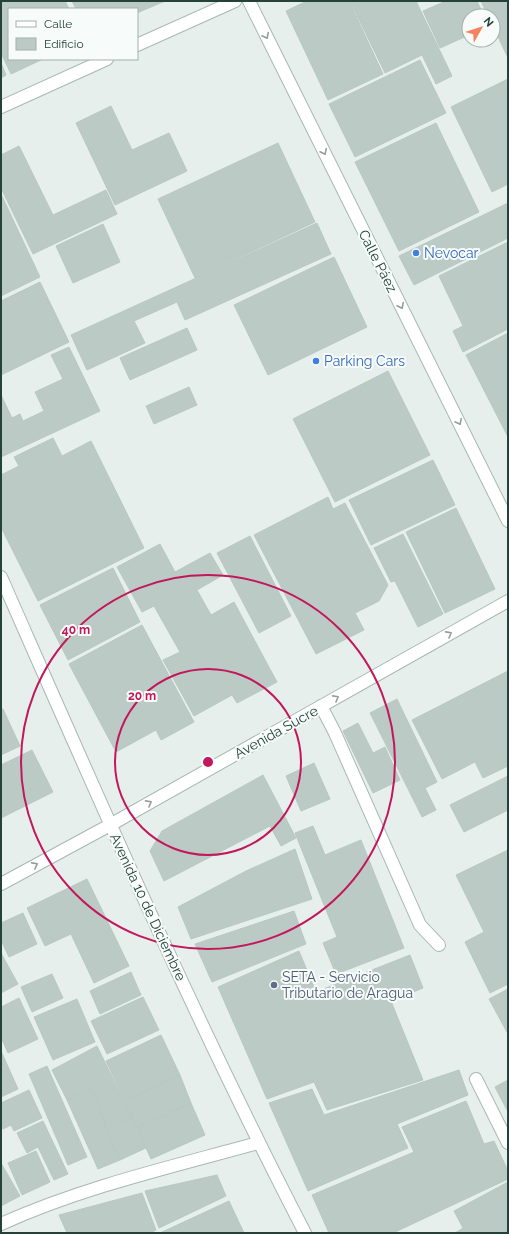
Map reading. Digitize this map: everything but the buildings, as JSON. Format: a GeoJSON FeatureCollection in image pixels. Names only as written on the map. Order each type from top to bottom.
{"type":"FeatureCollection","features":[{"type":"Feature","properties":{"kind":"street"},"geometry":{"type":"LineString","coordinates":[[138,45],[235,1]]}},
{"type":"Feature","properties":{"kind":"street","name":"Calle Páez"},"geometry":{"type":"LineString","coordinates":[[249,1],[508,521]]}},
{"type":"Feature","properties":{"kind":"street"},"geometry":{"type":"LineString","coordinates":[[1,107],[105,60]]}},
{"type":"Feature","properties":{"kind":"street","name":"Avenida 10 de Diciembre"},"geometry":{"type":"LineString","coordinates":[[1,577],[110,825],[258,1143],[305,1233]]}},
{"type":"Feature","properties":{"kind":"street","name":"Avenida Sucre"},"geometry":{"type":"LineString","coordinates":[[1,884],[110,825],[508,601]]}},
{"type":"Feature","properties":{"kind":"street"},"geometry":{"type":"LineString","coordinates":[[321,706],[335,733],[420,925],[439,945]]}},
{"type":"Feature","properties":{"kind":"street"},"geometry":{"type":"LineString","coordinates":[[476,1079],[508,1143]]}},
{"type":"Feature","properties":{"kind":"street"},"geometry":{"type":"LineString","coordinates":[[1,1224],[84,1191],[258,1143]]}},
{"type":"Feature","properties":{"kind":"place","name":"Nevocar"},"geometry":{"type":"Point","coordinates":[416,253]}},
{"type":"Feature","properties":{"kind":"place","name":"Parking Cars"},"geometry":{"type":"Point","coordinates":[316,361]}},
{"type":"Feature","properties":{"kind":"place","name":"SETA - Servicio Tributario de Aragua"},"geometry":{"type":"Point","coordinates":[274,985]}}]}
